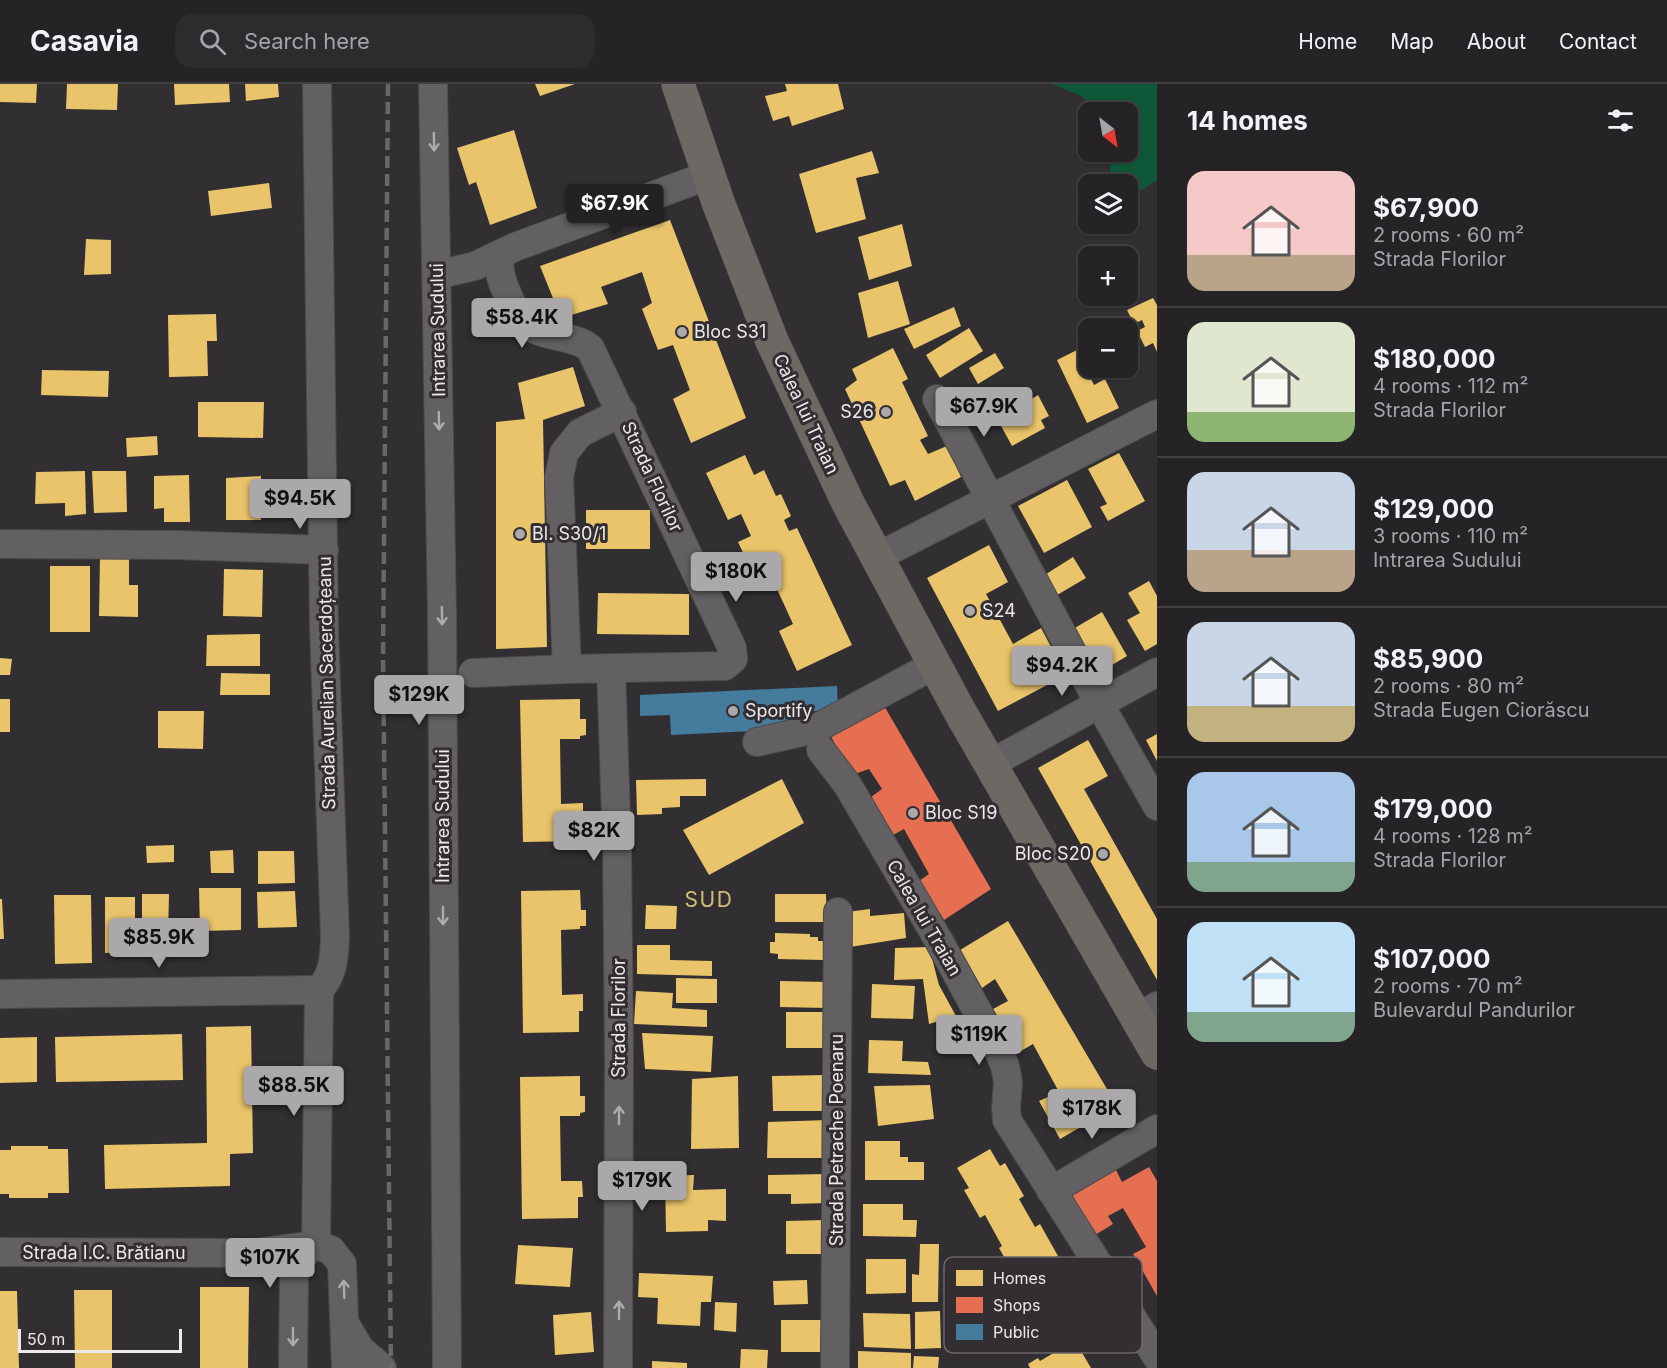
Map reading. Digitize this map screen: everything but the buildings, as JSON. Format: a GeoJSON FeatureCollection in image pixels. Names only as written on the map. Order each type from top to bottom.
{"type":"FeatureCollection","features":[{"type":"Feature","properties":{"kind":"main road","name":"Calea lui Traian"},"geometry":{"type":"LineString","coordinates":[[678,84],[709,176],[772,340],[817,439],[934,665],[990,764],[1147,1012],[1157,1053]]}},
{"type":"Feature","properties":{"kind":"street","name":"Strada Aurelian Sacerdoțeanu"},"geometry":{"type":"LineString","coordinates":[[318,84],[324,640],[334,937],[332,970],[319,990]]}},
{"type":"Feature","properties":{"kind":"street","name":"Intrarea Sudului"},"geometry":{"type":"LineString","coordinates":[[433,84],[437,275],[447,1368]]}},
{"type":"Feature","properties":{"kind":"street"},"geometry":{"type":"LineString","coordinates":[[437,275],[475,266],[515,247],[709,176]]}},
{"type":"Feature","properties":{"kind":"street","name":"Strada Florilor"},"geometry":{"type":"LineString","coordinates":[[473,673],[724,666],[733,659],[732,648],[590,348],[581,341],[532,328],[521,320],[503,284],[498,264],[501,255]]}},
{"type":"Feature","properties":{"kind":"street"},"geometry":{"type":"LineString","coordinates":[[937,399],[1099,703],[1157,806]]}},
{"type":"Feature","properties":{"kind":"street","name":"Strada Florilor"},"geometry":{"type":"LineString","coordinates":[[567,669],[559,477],[564,453],[580,433],[622,412]]}},
{"type":"Feature","properties":{"kind":"street"},"geometry":{"type":"LineString","coordinates":[[877,557],[1157,414]]}},
{"type":"Feature","properties":{"kind":"street"},"geometry":{"type":"LineString","coordinates":[[0,544],[178,545],[324,550]]}},
{"type":"Feature","properties":{"kind":"street"},"geometry":{"type":"LineString","coordinates":[[757,742],[815,729],[934,665]]}},
{"type":"Feature","properties":{"kind":"street","name":"Strada Florilor"},"geometry":{"type":"LineString","coordinates":[[610,668],[617,847],[618,1368]]}},
{"type":"Feature","properties":{"kind":"street"},"geometry":{"type":"LineString","coordinates":[[990,764],[1157,672]]}},
{"type":"Feature","properties":{"kind":"street","name":"Calea lui Traian"},"geometry":{"type":"LineString","coordinates":[[821,750],[847,784],[939,941],[997,1047],[1005,1066],[1008,1083],[1007,1120],[1093,1257]]}},
{"type":"Feature","properties":{"kind":"street","name":"Strada Petrache Poenaru"},"geometry":{"type":"LineString","coordinates":[[835,1368],[838,912]]}},
{"type":"Feature","properties":{"kind":"street"},"geometry":{"type":"LineString","coordinates":[[0,994],[319,990],[316,1245]]}},
{"type":"Feature","properties":{"kind":"street"},"geometry":{"type":"LineString","coordinates":[[1051,1191],[1157,1129]]}},
{"type":"Feature","properties":{"kind":"street"},"geometry":{"type":"LineString","coordinates":[[293,1368],[296,1265],[308,1249],[316,1245],[331,1250],[342,1264],[346,1368]]}},
{"type":"Feature","properties":{"kind":"street","name":"Strada I.C. Brătianu"},"geometry":{"type":"LineString","coordinates":[[0,1252],[254,1252],[316,1245]]}},
{"type":"Feature","properties":{"kind":"street"},"geometry":{"type":"LineString","coordinates":[[345,1324],[360,1348],[382,1368]]}},
{"type":"Feature","properties":{"kind":"street","name":"Calea lui Traian"},"geometry":{"type":"LineString","coordinates":[[1142,1334],[1157,1357]]}},
{"type":"Feature","properties":{"kind":"green space"},"geometry":{"type":"Polygon","coordinates":[[[1052,84],[1157,84],[1157,180],[1138,190],[1138,174],[1111,174],[1110,162],[1138,162],[1138,102],[1088,102],[1081,96],[1052,84]]]}},
{"type":"Feature","properties":{"kind":"railway"},"geometry":{"type":"LineString","coordinates":[[388,84],[383,656],[391,1368]]}},
{"type":"Feature","properties":{"kind":"place","name":"Bloc S31"},"geometry":{"type":"Point","coordinates":[682,332]}},
{"type":"Feature","properties":{"kind":"place","name":"S26"},"geometry":{"type":"Point","coordinates":[886,412]}},
{"type":"Feature","properties":{"kind":"place","name":"Bl. S30/1"},"geometry":{"type":"Point","coordinates":[520,534]}},
{"type":"Feature","properties":{"kind":"place","name":"S24"},"geometry":{"type":"Point","coordinates":[970,611]}},
{"type":"Feature","properties":{"kind":"place","name":"Sportify"},"geometry":{"type":"Point","coordinates":[733,711]}},
{"type":"Feature","properties":{"kind":"place","name":"Bloc S19"},"geometry":{"type":"Point","coordinates":[913,813]}},
{"type":"Feature","properties":{"kind":"place","name":"Bloc S20"},"geometry":{"type":"Point","coordinates":[1103,854]}},
{"type":"Feature","properties":{"kind":"district","name":"SUD"},"geometry":{"type":"Point","coordinates":[709,900]}}]}
